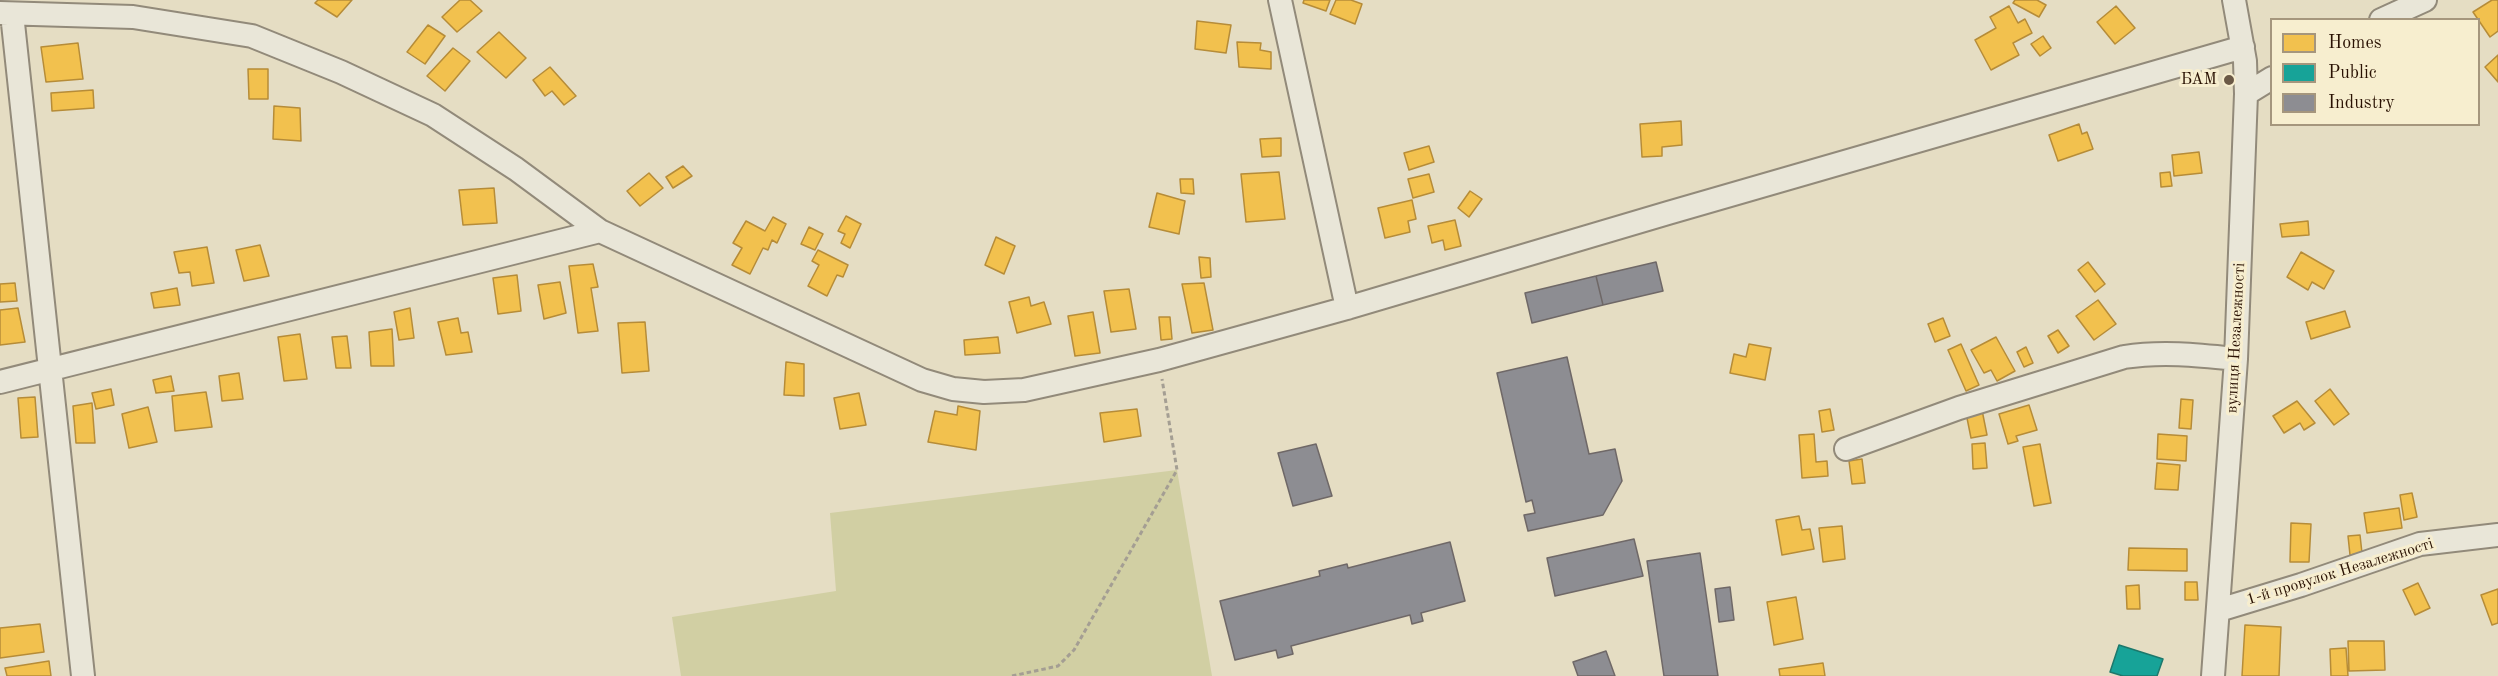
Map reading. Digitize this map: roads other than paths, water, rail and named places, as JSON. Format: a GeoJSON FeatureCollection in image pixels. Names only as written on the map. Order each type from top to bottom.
{"type":"FeatureCollection","features":[{"type":"Feature","properties":{"kind":"street"},"geometry":{"type":"LineString","coordinates":[[1280,0],[1347,308]]}},
{"type":"Feature","properties":{"kind":"street","name":"вулиця Незалежності"},"geometry":{"type":"LineString","coordinates":[[2213,676],[2236,359],[2246,94],[2243,47],[2234,0]]}},
{"type":"Feature","properties":{"kind":"street"},"geometry":{"type":"LineString","coordinates":[[2386,18],[2426,0]]}},
{"type":"Feature","properties":{"kind":"street"},"geometry":{"type":"LineString","coordinates":[[83,676],[51,370],[6,14],[134,17],[252,36],[341,72],[433,115],[516,169],[600,231],[888,366],[922,380],[952,388],[984,392],[1024,390],[1159,360],[1347,308],[2243,47]]}},
{"type":"Feature","properties":{"kind":"street"},"geometry":{"type":"LineString","coordinates":[[2246,94],[2270,79]]}},
{"type":"Feature","properties":{"kind":"street"},"geometry":{"type":"LineString","coordinates":[[0,382],[600,231]]}},
{"type":"Feature","properties":{"kind":"street"},"geometry":{"type":"LineString","coordinates":[[1846,449],[1959,408],[2124,357],[2151,353],[2177,353],[2236,359]]}},
{"type":"Feature","properties":{"kind":"street","name":"1-й провулок Незалежності"},"geometry":{"type":"LineString","coordinates":[[2219,609],[2301,585],[2420,544],[2498,535]]}},
{"type":"Feature","properties":{"kind":"place","name":"БАМ"},"geometry":{"type":"Point","coordinates":[2229,80]}}]}
